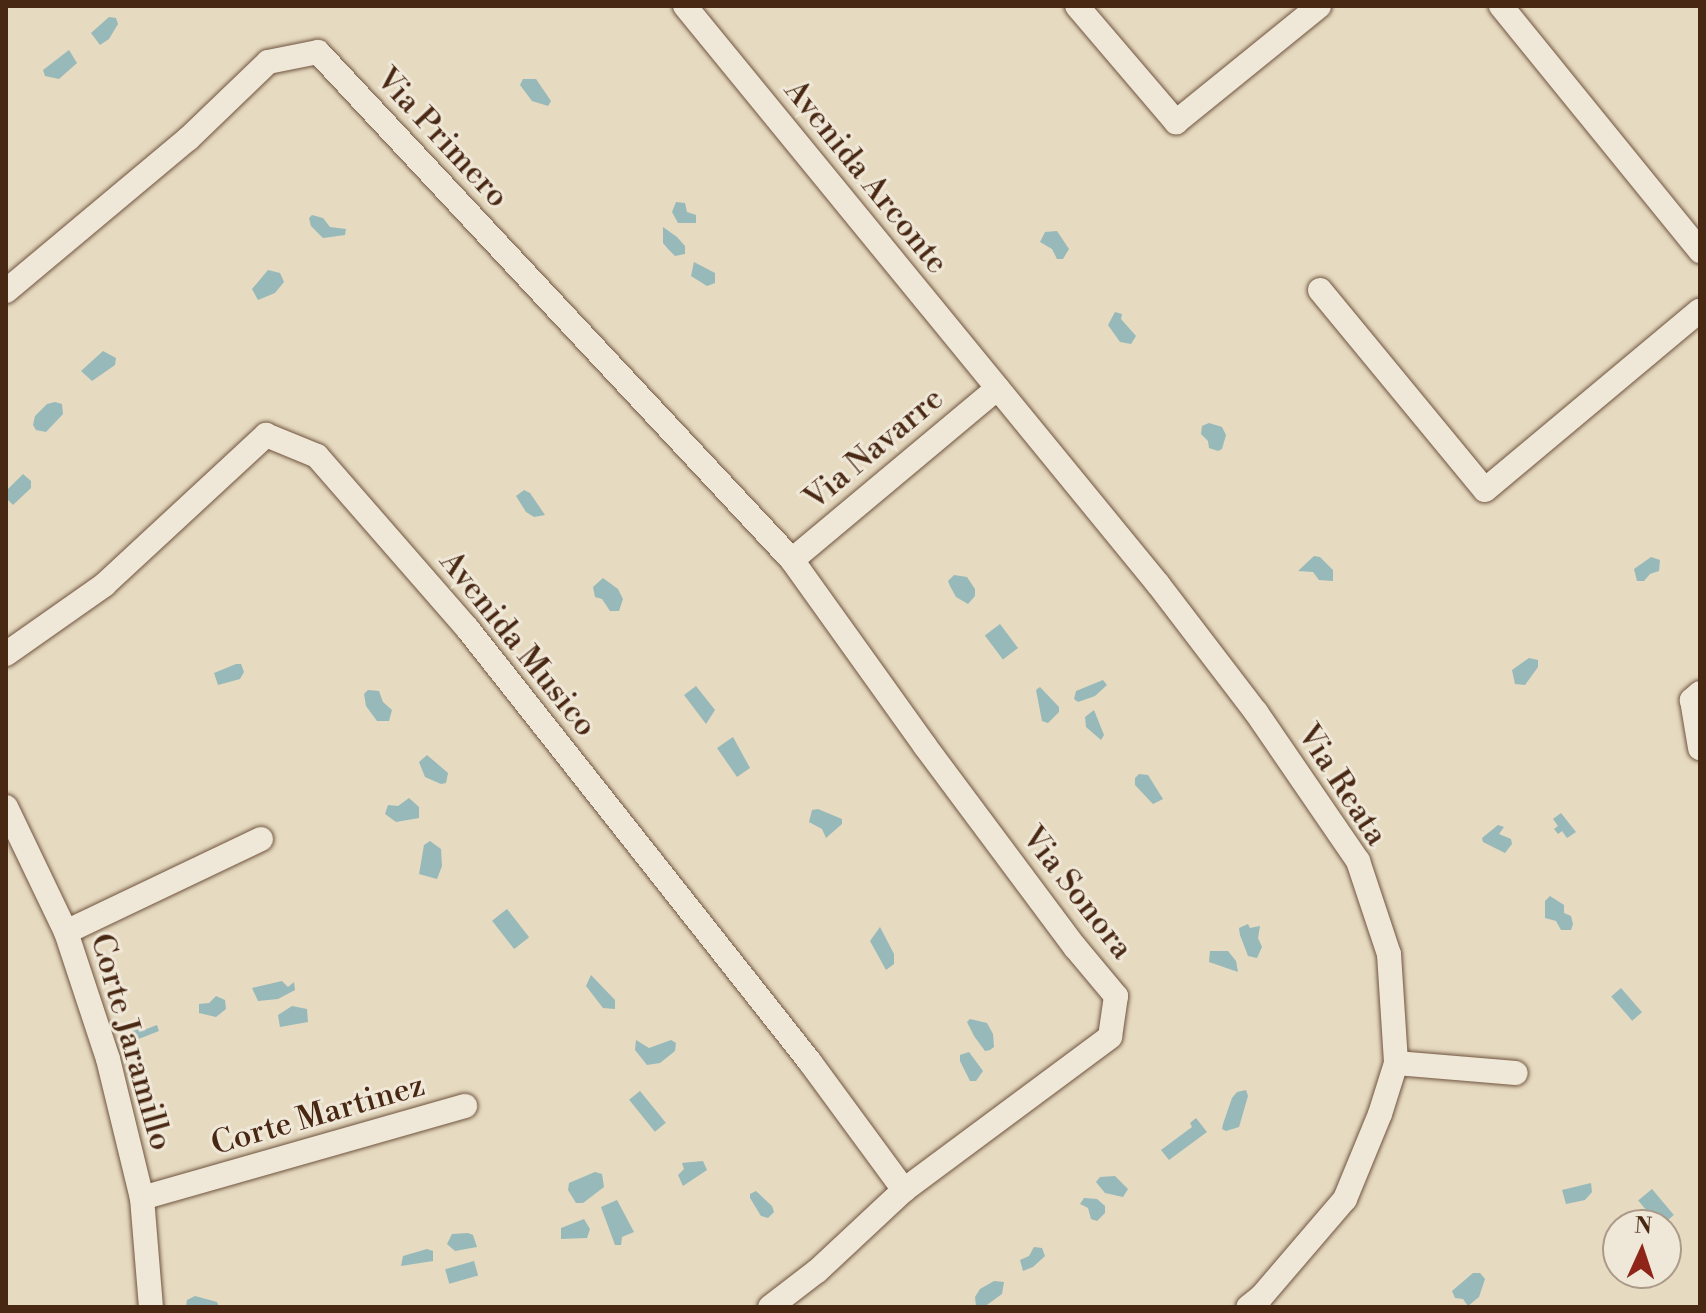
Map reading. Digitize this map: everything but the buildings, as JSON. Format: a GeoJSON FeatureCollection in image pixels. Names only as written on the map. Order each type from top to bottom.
{"type":"FeatureCollection","features":[{"type":"Feature","properties":{"kind":"street","name":"Avenida Arconte"},"geometry":{"type":"LineString","coordinates":[[685,6],[998,388]]}},
{"type":"Feature","properties":{"kind":"street"},"geometry":{"type":"LineString","coordinates":[[1077,6],[1176,122],[1319,6]]}},
{"type":"Feature","properties":{"kind":"street"},"geometry":{"type":"LineString","coordinates":[[1501,6],[1700,251]]}},
{"type":"Feature","properties":{"kind":"street","name":"Via Primero"},"geometry":{"type":"LineString","coordinates":[[6,291],[188,139],[268,62],[318,52],[792,560]]}},
{"type":"Feature","properties":{"kind":"street"},"geometry":{"type":"LineString","coordinates":[[1320,290],[1485,490],[1700,310]]}},
{"type":"Feature","properties":{"kind":"street","name":"Via Navarre"},"geometry":{"type":"LineString","coordinates":[[792,560],[998,388]]}},
{"type":"Feature","properties":{"kind":"street","name":"Via Reata"},"geometry":{"type":"LineString","coordinates":[[998,388],[1158,584],[1256,712],[1358,861],[1389,954],[1396,1063],[1380,1114],[1345,1199],[1261,1297],[1248,1307]]}},
{"type":"Feature","properties":{"kind":"street","name":"Avenida Musico"},"geometry":{"type":"LineString","coordinates":[[6,654],[104,585],[266,435],[317,456],[467,628],[810,1062],[904,1190]]}},
{"type":"Feature","properties":{"kind":"street","name":"Via Sonora"},"geometry":{"type":"LineString","coordinates":[[770,1307],[817,1271],[904,1190],[1110,1037],[1116,996],[1075,947],[925,746],[792,560]]}},
{"type":"Feature","properties":{"kind":"street"},"geometry":{"type":"LineString","coordinates":[[1700,693],[1692,700],[1700,748]]}},
{"type":"Feature","properties":{"kind":"street","name":"Corte Jaramillo"},"geometry":{"type":"LineString","coordinates":[[6,807],[66,932],[108,1059],[142,1198],[151,1307]]}},
{"type":"Feature","properties":{"kind":"street"},"geometry":{"type":"LineString","coordinates":[[66,932],[261,839]]}},
{"type":"Feature","properties":{"kind":"street"},"geometry":{"type":"LineString","coordinates":[[1396,1063],[1516,1073]]}},
{"type":"Feature","properties":{"kind":"street","name":"Corte Martinez"},"geometry":{"type":"LineString","coordinates":[[142,1198],[465,1106]]}},
{"type":"Feature","properties":{"kind":"water"},"geometry":{"type":"Polygon","coordinates":[[[109,17],[116,18],[118,24],[109,39],[100,45],[91,33],[109,17]]]}},
{"type":"Feature","properties":{"kind":"water"},"geometry":{"type":"Polygon","coordinates":[[[69,50],[77,63],[59,79],[45,76],[43,70],[69,50]]]}},
{"type":"Feature","properties":{"kind":"water"},"geometry":{"type":"Polygon","coordinates":[[[523,79],[536,79],[551,101],[548,106],[532,101],[520,85],[523,79]]]}},
{"type":"Feature","properties":{"kind":"water"},"geometry":{"type":"Polygon","coordinates":[[[676,202],[685,203],[687,212],[696,215],[696,223],[678,223],[672,212],[676,202]]]}},
{"type":"Feature","properties":{"kind":"water"},"geometry":{"type":"Polygon","coordinates":[[[312,215],[323,218],[330,227],[346,229],[345,235],[323,238],[311,226],[309,218],[312,215]]]}},
{"type":"Feature","properties":{"kind":"water"},"geometry":{"type":"Polygon","coordinates":[[[663,227],[685,246],[685,254],[675,256],[663,243],[663,227]]]}},
{"type":"Feature","properties":{"kind":"water"},"geometry":{"type":"Polygon","coordinates":[[[1057,231],[1069,249],[1063,259],[1057,259],[1052,249],[1040,242],[1045,232],[1057,231]]]}},
{"type":"Feature","properties":{"kind":"water"},"geometry":{"type":"Polygon","coordinates":[[[694,262],[715,273],[715,283],[707,286],[691,276],[694,262]]]}},
{"type":"Feature","properties":{"kind":"water"},"geometry":{"type":"Polygon","coordinates":[[[268,270],[280,273],[284,282],[275,293],[258,300],[252,289],[268,270]]]}},
{"type":"Feature","properties":{"kind":"water"},"geometry":{"type":"Polygon","coordinates":[[[1115,312],[1122,314],[1121,319],[1136,336],[1131,344],[1120,342],[1108,325],[1115,312]]]}},
{"type":"Feature","properties":{"kind":"water"},"geometry":{"type":"Polygon","coordinates":[[[103,351],[116,358],[115,365],[92,381],[81,371],[103,351]]]}},
{"type":"Feature","properties":{"kind":"water"},"geometry":{"type":"Polygon","coordinates":[[[47,404],[62,404],[63,414],[46,432],[36,430],[33,425],[35,416],[47,404]]]}},
{"type":"Feature","properties":{"kind":"water"},"geometry":{"type":"Polygon","coordinates":[[[1209,423],[1222,427],[1226,435],[1222,449],[1218,451],[1209,448],[1208,441],[1201,434],[1202,426],[1209,423]]]}},
{"type":"Feature","properties":{"kind":"water"},"geometry":{"type":"Polygon","coordinates":[[[23,474],[31,481],[31,488],[13,505],[6,498],[6,491],[23,474]]]}},
{"type":"Feature","properties":{"kind":"water"},"geometry":{"type":"Polygon","coordinates":[[[524,490],[530,493],[545,515],[534,517],[526,512],[516,496],[524,490]]]}},
{"type":"Feature","properties":{"kind":"water"},"geometry":{"type":"Polygon","coordinates":[[[1314,556],[1320,557],[1333,570],[1333,581],[1319,580],[1313,572],[1298,571],[1314,556]]]}},
{"type":"Feature","properties":{"kind":"water"},"geometry":{"type":"Polygon","coordinates":[[[1651,557],[1660,560],[1659,571],[1650,574],[1644,581],[1637,581],[1634,569],[1651,557]]]}},
{"type":"Feature","properties":{"kind":"water"},"geometry":{"type":"Polygon","coordinates":[[[954,575],[967,577],[975,589],[975,596],[968,604],[956,597],[950,586],[948,581],[954,575]]]}},
{"type":"Feature","properties":{"kind":"water"},"geometry":{"type":"Polygon","coordinates":[[[603,578],[618,589],[623,599],[619,611],[610,611],[602,599],[595,597],[593,587],[603,578]]]}},
{"type":"Feature","properties":{"kind":"water"},"geometry":{"type":"Polygon","coordinates":[[[1000,624],[1018,648],[1003,659],[985,635],[1000,624]]]}},
{"type":"Feature","properties":{"kind":"water"},"geometry":{"type":"Polygon","coordinates":[[[1529,658],[1538,660],[1538,667],[1525,685],[1515,684],[1512,670],[1529,658]]]}},
{"type":"Feature","properties":{"kind":"water"},"geometry":{"type":"Polygon","coordinates":[[[241,664],[244,672],[240,679],[218,685],[214,673],[241,664]]]}},
{"type":"Feature","properties":{"kind":"water"},"geometry":{"type":"Polygon","coordinates":[[[1103,680],[1107,685],[1095,696],[1078,702],[1074,699],[1076,691],[1103,680]]]}},
{"type":"Feature","properties":{"kind":"water"},"geometry":{"type":"Polygon","coordinates":[[[696,686],[715,710],[706,724],[684,695],[696,686]]]}},
{"type":"Feature","properties":{"kind":"water"},"geometry":{"type":"Polygon","coordinates":[[[1040,687],[1059,707],[1059,712],[1048,723],[1042,721],[1036,690],[1040,687]]]}},
{"type":"Feature","properties":{"kind":"water"},"geometry":{"type":"Polygon","coordinates":[[[368,690],[379,691],[383,702],[392,710],[389,721],[377,721],[366,706],[364,694],[368,690]]]}},
{"type":"Feature","properties":{"kind":"water"},"geometry":{"type":"Polygon","coordinates":[[[1094,710],[1104,735],[1101,740],[1086,727],[1085,717],[1094,710]]]}},
{"type":"Feature","properties":{"kind":"water"},"geometry":{"type":"Polygon","coordinates":[[[733,737],[750,768],[737,777],[717,748],[733,737]]]}},
{"type":"Feature","properties":{"kind":"water"},"geometry":{"type":"Polygon","coordinates":[[[427,755],[448,773],[446,783],[425,777],[419,762],[427,755]]]}},
{"type":"Feature","properties":{"kind":"water"},"geometry":{"type":"Polygon","coordinates":[[[1139,774],[1148,775],[1163,799],[1153,804],[1150,801],[1135,785],[1139,774]]]}},
{"type":"Feature","properties":{"kind":"water"},"geometry":{"type":"Polygon","coordinates":[[[409,798],[419,807],[419,818],[396,822],[385,814],[388,805],[398,806],[409,798]]]}},
{"type":"Feature","properties":{"kind":"water"},"geometry":{"type":"Polygon","coordinates":[[[818,809],[842,819],[842,824],[826,838],[822,829],[809,822],[812,810],[818,809]]]}},
{"type":"Feature","properties":{"kind":"water"},"geometry":{"type":"Polygon","coordinates":[[[1561,813],[1576,832],[1567,838],[1562,831],[1558,834],[1554,829],[1558,826],[1553,819],[1561,813]]]}},
{"type":"Feature","properties":{"kind":"water"},"geometry":{"type":"Polygon","coordinates":[[[1498,825],[1504,827],[1499,834],[1511,839],[1512,844],[1505,853],[1483,842],[1482,838],[1498,825]]]}},
{"type":"Feature","properties":{"kind":"water"},"geometry":{"type":"Polygon","coordinates":[[[430,841],[441,849],[442,866],[437,879],[419,874],[424,845],[430,841]]]}},
{"type":"Feature","properties":{"kind":"water"},"geometry":{"type":"Polygon","coordinates":[[[1550,896],[1564,905],[1564,913],[1571,916],[1571,930],[1561,930],[1556,921],[1545,918],[1545,901],[1550,896]]]}},
{"type":"Feature","properties":{"kind":"water"},"geometry":{"type":"Polygon","coordinates":[[[507,909],[529,937],[514,949],[492,921],[507,909]]]}},
{"type":"Feature","properties":{"kind":"water"},"geometry":{"type":"Polygon","coordinates":[[[1248,924],[1250,928],[1260,926],[1258,938],[1262,947],[1257,958],[1248,956],[1240,935],[1239,928],[1248,924]]]}},
{"type":"Feature","properties":{"kind":"water"},"geometry":{"type":"Polygon","coordinates":[[[880,927],[894,954],[894,964],[886,970],[870,941],[880,927]]]}},
{"type":"Feature","properties":{"kind":"water"},"geometry":{"type":"Polygon","coordinates":[[[1210,951],[1228,951],[1236,961],[1238,972],[1209,962],[1210,951]]]}},
{"type":"Feature","properties":{"kind":"water"},"geometry":{"type":"Polygon","coordinates":[[[591,975],[615,1000],[615,1009],[603,1008],[586,986],[591,975]]]}},
{"type":"Feature","properties":{"kind":"water"},"geometry":{"type":"Polygon","coordinates":[[[282,981],[288,987],[294,982],[295,990],[278,999],[258,1001],[252,988],[282,981]]]}},
{"type":"Feature","properties":{"kind":"water"},"geometry":{"type":"Polygon","coordinates":[[[1621,988],[1642,1012],[1632,1021],[1611,997],[1621,988]]]}},
{"type":"Feature","properties":{"kind":"water"},"geometry":{"type":"Polygon","coordinates":[[[216,996],[225,1000],[226,1009],[216,1017],[199,1013],[199,1004],[209,1003],[216,996]]]}},
{"type":"Feature","properties":{"kind":"water"},"geometry":{"type":"Polygon","coordinates":[[[292,1006],[307,1009],[308,1022],[280,1027],[278,1015],[292,1006]]]}},
{"type":"Feature","properties":{"kind":"water"},"geometry":{"type":"Polygon","coordinates":[[[970,1019],[987,1023],[993,1034],[994,1047],[990,1050],[985,1051],[974,1036],[967,1022],[970,1019]]]}},
{"type":"Feature","properties":{"kind":"water"},"geometry":{"type":"Polygon","coordinates":[[[138,1021],[141,1031],[157,1025],[159,1031],[136,1040],[130,1024],[138,1021]]]}},
{"type":"Feature","properties":{"kind":"water"},"geometry":{"type":"Polygon","coordinates":[[[636,1040],[649,1048],[671,1040],[676,1043],[675,1051],[660,1063],[647,1065],[635,1050],[636,1040]]]}},
{"type":"Feature","properties":{"kind":"water"},"geometry":{"type":"Polygon","coordinates":[[[969,1052],[983,1071],[976,1081],[970,1081],[960,1061],[960,1055],[969,1052]]]}},
{"type":"Feature","properties":{"kind":"water"},"geometry":{"type":"Polygon","coordinates":[[[1246,1090],[1248,1096],[1239,1127],[1226,1131],[1222,1129],[1232,1098],[1237,1092],[1246,1090]]]}},
{"type":"Feature","properties":{"kind":"water"},"geometry":{"type":"Polygon","coordinates":[[[640,1091],[666,1123],[655,1132],[629,1100],[640,1091]]]}},
{"type":"Feature","properties":{"kind":"water"},"geometry":{"type":"Polygon","coordinates":[[[1196,1118],[1207,1132],[1169,1160],[1161,1150],[1192,1127],[1190,1123],[1196,1118]]]}},
{"type":"Feature","properties":{"kind":"water"},"geometry":{"type":"Polygon","coordinates":[[[703,1161],[707,1170],[683,1186],[678,1175],[684,1169],[682,1163],[703,1161]]]}},
{"type":"Feature","properties":{"kind":"water"},"geometry":{"type":"Polygon","coordinates":[[[595,1172],[602,1174],[604,1187],[583,1203],[576,1203],[568,1190],[569,1183],[595,1172]]]}},
{"type":"Feature","properties":{"kind":"water"},"geometry":{"type":"Polygon","coordinates":[[[1115,1176],[1128,1189],[1123,1197],[1105,1193],[1096,1182],[1100,1177],[1115,1176]]]}},
{"type":"Feature","properties":{"kind":"water"},"geometry":{"type":"Polygon","coordinates":[[[1591,1183],[1592,1192],[1585,1200],[1566,1204],[1562,1190],[1591,1183]]]}},
{"type":"Feature","properties":{"kind":"water"},"geometry":{"type":"Polygon","coordinates":[[[1652,1189],[1669,1209],[1645,1209],[1638,1201],[1652,1189]]]}},
{"type":"Feature","properties":{"kind":"water"},"geometry":{"type":"Polygon","coordinates":[[[756,1191],[772,1206],[774,1212],[768,1218],[761,1216],[750,1198],[750,1194],[756,1191]]]}},
{"type":"Feature","properties":{"kind":"water"},"geometry":{"type":"Polygon","coordinates":[[[1084,1198],[1097,1199],[1105,1206],[1105,1213],[1097,1221],[1091,1219],[1088,1208],[1080,1204],[1084,1198]]]}},
{"type":"Feature","properties":{"kind":"water"},"geometry":{"type":"Polygon","coordinates":[[[617,1200],[634,1232],[622,1237],[621,1245],[615,1245],[601,1207],[617,1200]]]}},
{"type":"Feature","properties":{"kind":"water"},"geometry":{"type":"Polygon","coordinates":[[[584,1219],[590,1229],[587,1238],[561,1239],[561,1228],[584,1219]]]}},
{"type":"Feature","properties":{"kind":"water"},"geometry":{"type":"Polygon","coordinates":[[[452,1234],[473,1235],[477,1247],[455,1251],[447,1244],[452,1234]]]}},
{"type":"Feature","properties":{"kind":"water"},"geometry":{"type":"Polygon","coordinates":[[[1034,1247],[1042,1248],[1045,1256],[1023,1271],[1020,1260],[1029,1256],[1034,1247]]]}},
{"type":"Feature","properties":{"kind":"water"},"geometry":{"type":"Polygon","coordinates":[[[427,1249],[433,1251],[433,1261],[401,1266],[403,1256],[427,1249]]]}},
{"type":"Feature","properties":{"kind":"water"},"geometry":{"type":"Polygon","coordinates":[[[474,1261],[478,1275],[449,1284],[445,1269],[474,1261]]]}},
{"type":"Feature","properties":{"kind":"water"},"geometry":{"type":"Polygon","coordinates":[[[1473,1273],[1480,1273],[1485,1279],[1479,1297],[1468,1306],[1463,1299],[1455,1298],[1452,1291],[1473,1273]]]}},
{"type":"Feature","properties":{"kind":"water"},"geometry":{"type":"Polygon","coordinates":[[[994,1281],[1004,1282],[1002,1294],[984,1307],[976,1306],[975,1297],[980,1289],[994,1281]]]}},
{"type":"Feature","properties":{"kind":"water"},"geometry":{"type":"Polygon","coordinates":[[[195,1296],[217,1302],[219,1307],[186,1307],[187,1300],[195,1296]]]}}]}
